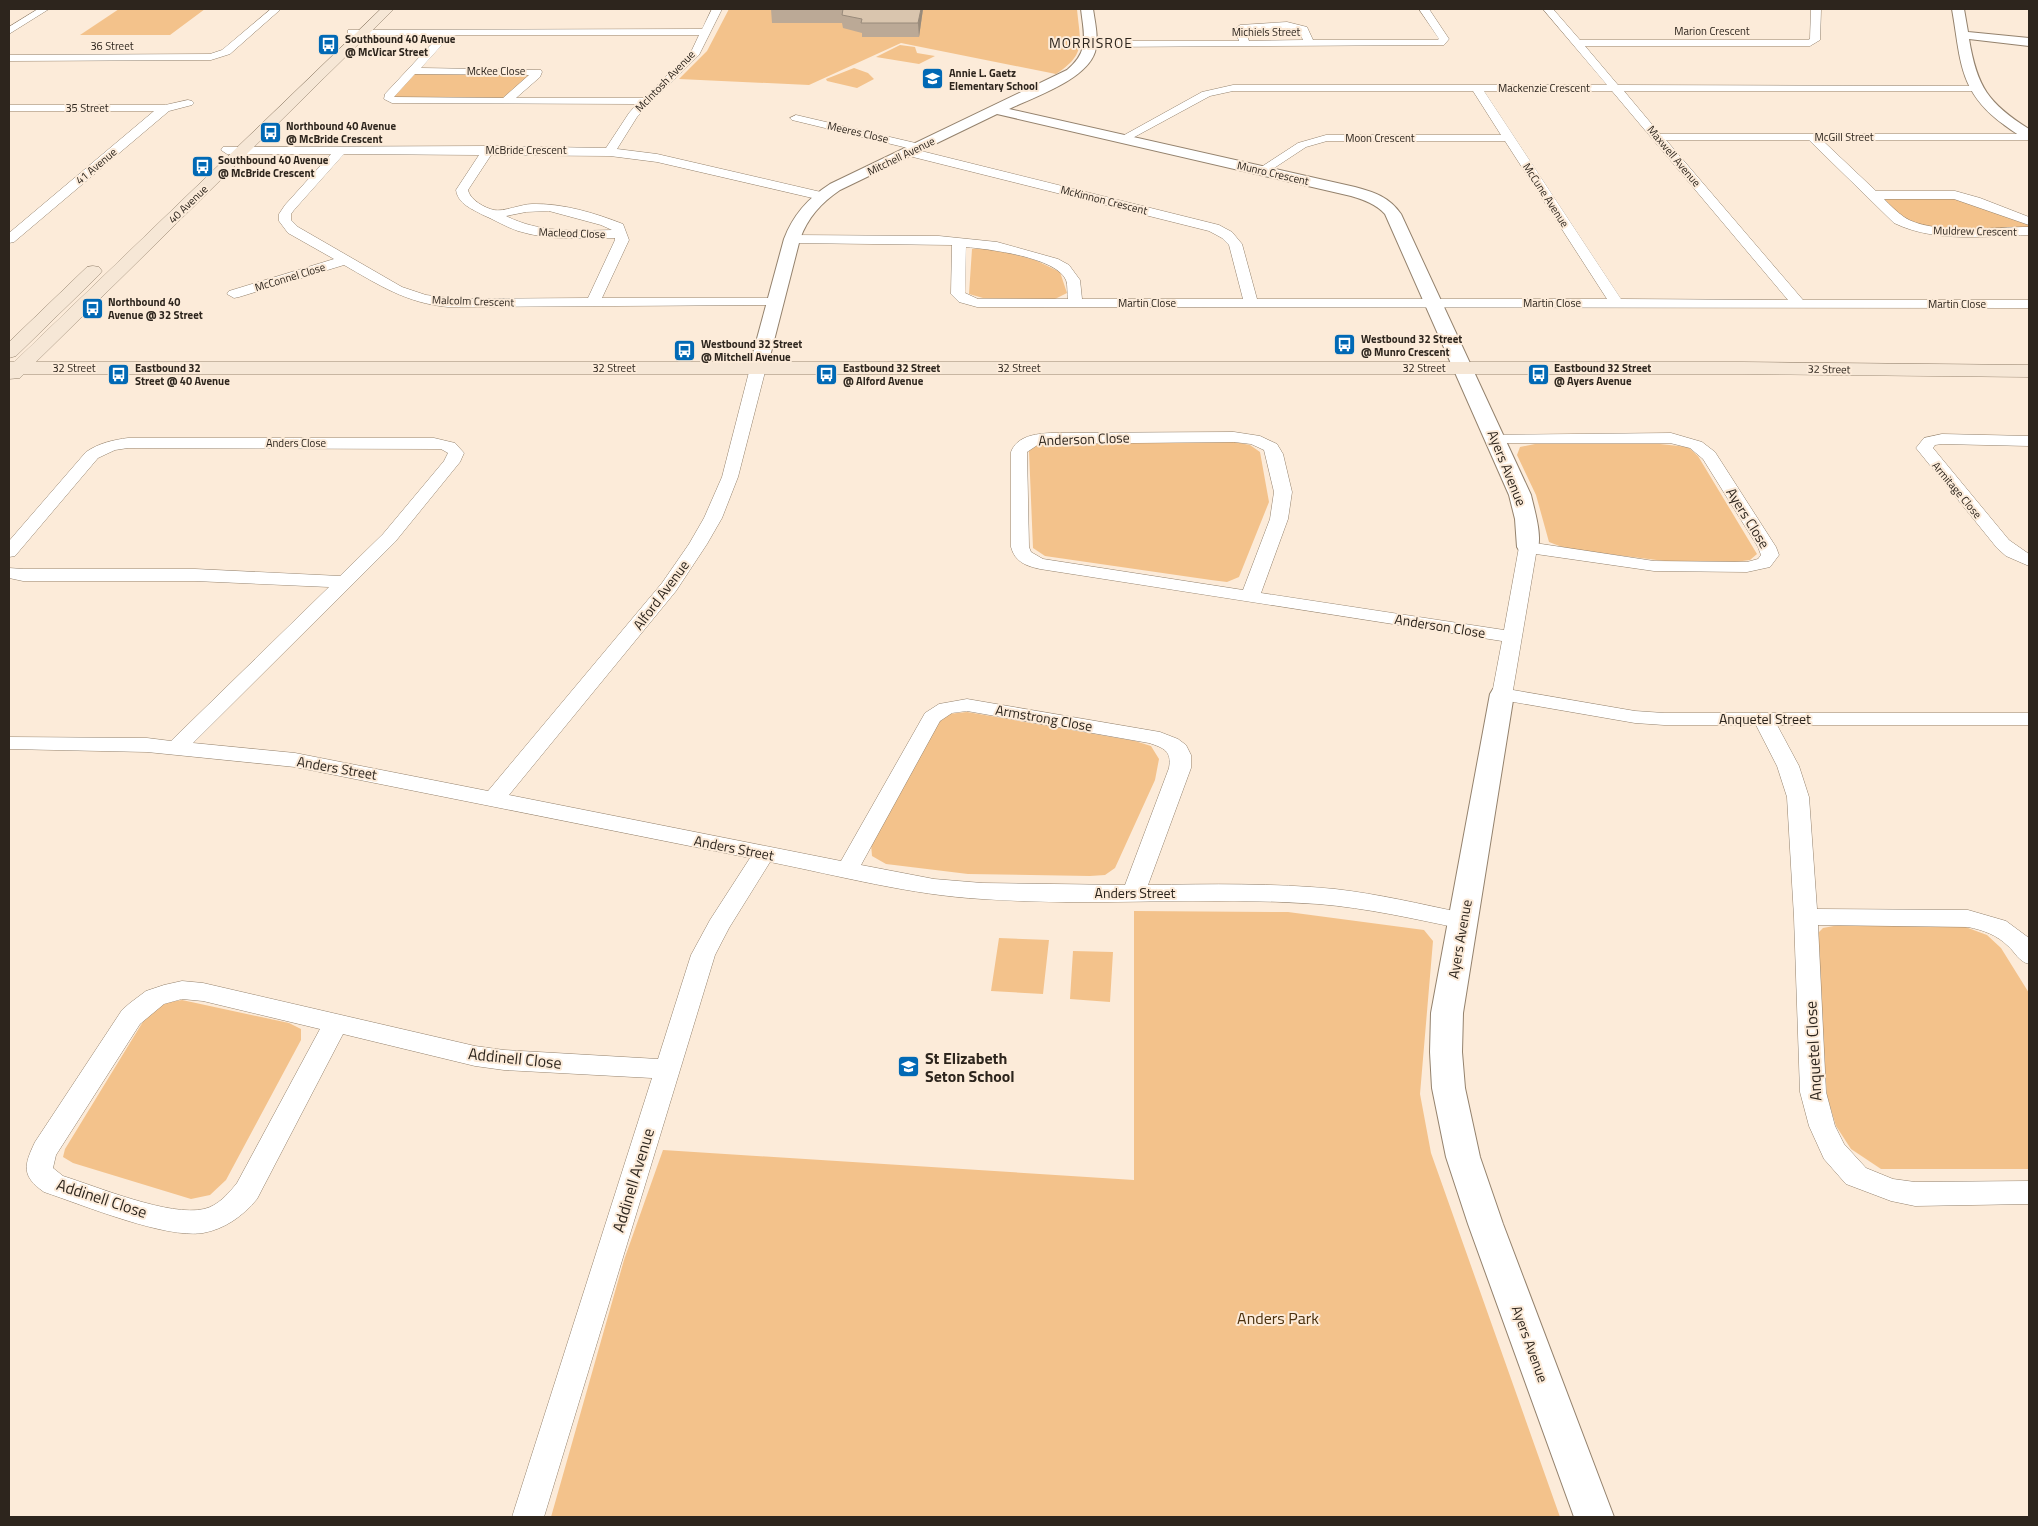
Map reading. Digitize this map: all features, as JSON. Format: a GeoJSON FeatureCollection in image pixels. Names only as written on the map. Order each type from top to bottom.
{"type":"FeatureCollection","features":[{"type":"Feature","properties":{"kind":"main road","name":"40 Avenue"},"geometry":{"type":"LineString","coordinates":[[359,32],[376,9]]}},
{"type":"Feature","properties":{"kind":"main road","name":"40 Avenue"},"geometry":{"type":"LineString","coordinates":[[14,363],[359,32],[388,9]]}},
{"type":"Feature","properties":{"kind":"main road","name":"40 Avenue"},"geometry":{"type":"LineString","coordinates":[[155,214],[235,150]]}},
{"type":"Feature","properties":{"kind":"main road"},"geometry":{"type":"LineString","coordinates":[[9,334],[55,306],[101,264]]}},
{"type":"Feature","properties":{"kind":"main road"},"geometry":{"type":"LineString","coordinates":[[14,363],[55,306]]}},
{"type":"Feature","properties":{"kind":"main road","name":"32 Street"},"geometry":{"type":"LineString","coordinates":[[14,363],[1460,361],[2029,358]]}},
{"type":"Feature","properties":{"kind":"main road","name":"32 Street"},"geometry":{"type":"LineString","coordinates":[[1460,361],[1742,368],[2029,371]]}},
{"type":"Feature","properties":{"kind":"street"},"geometry":{"type":"LineString","coordinates":[[9,31],[44,9]]}},
{"type":"Feature","properties":{"kind":"street"},"geometry":{"type":"LineString","coordinates":[[216,56],[226,52],[276,9]]}},
{"type":"Feature","properties":{"kind":"street","name":"McIntosh Avenue"},"geometry":{"type":"LineString","coordinates":[[610,152],[628,121],[695,53],[717,9]]}},
{"type":"Feature","properties":{"kind":"street"},"geometry":{"type":"LineString","coordinates":[[1087,9],[1091,44]]}},
{"type":"Feature","properties":{"kind":"street","name":"Michiels Street"},"geometry":{"type":"LineString","coordinates":[[1091,44],[1440,43],[1444,39],[1424,9]]}},
{"type":"Feature","properties":{"kind":"street","name":"Maxwell Avenue"},"geometry":{"type":"LineString","coordinates":[[1548,9],[1798,303]]}},
{"type":"Feature","properties":{"kind":"street","name":"Marion Crescent"},"geometry":{"type":"LineString","coordinates":[[1578,43],[1810,43],[1815,40],[1816,9]]}},
{"type":"Feature","properties":{"kind":"street"},"geometry":{"type":"LineString","coordinates":[[1958,9],[1968,66],[1976,88],[1995,110],[2029,136]]}},
{"type":"Feature","properties":{"kind":"street"},"geometry":{"type":"LineString","coordinates":[[9,24],[20,24]]}},
{"type":"Feature","properties":{"kind":"street"},"geometry":{"type":"LineString","coordinates":[[1245,44],[1240,29],[1251,25],[1299,27],[1303,29],[1310,44]]}},
{"type":"Feature","properties":{"kind":"street"},"geometry":{"type":"LineString","coordinates":[[359,32],[706,32]]}},
{"type":"Feature","properties":{"kind":"street"},"geometry":{"type":"LineString","coordinates":[[448,32],[389,96],[389,99],[396,101],[646,101]]}},
{"type":"Feature","properties":{"kind":"street"},"geometry":{"type":"LineString","coordinates":[[1963,35],[2029,42]]}},
{"type":"Feature","properties":{"kind":"street","name":"Mitchell Avenue"},"geometry":{"type":"LineString","coordinates":[[760,361],[792,239],[803,214],[821,196],[1072,73],[1086,60],[1091,44]]}},
{"type":"Feature","properties":{"kind":"street"},"geometry":{"type":"LineString","coordinates":[[216,56],[228,63]]}},
{"type":"Feature","properties":{"kind":"street","name":"36 Street"},"geometry":{"type":"LineString","coordinates":[[9,58],[200,58],[216,56]]}},
{"type":"Feature","properties":{"kind":"street","name":"McKee Close"},"geometry":{"type":"LineString","coordinates":[[413,70],[537,72],[536,75],[506,101]]}},
{"type":"Feature","properties":{"kind":"street","name":"McCune Avenue"},"geometry":{"type":"LineString","coordinates":[[1476,88],[1616,303]]}},
{"type":"Feature","properties":{"kind":"street","name":"Mackenzie Crescent"},"geometry":{"type":"LineString","coordinates":[[1123,139],[1206,94],[1224,90],[1976,88]]}},
{"type":"Feature","properties":{"kind":"street","name":"41 Avenue"},"geometry":{"type":"LineString","coordinates":[[9,239],[165,108],[188,103]]}},
{"type":"Feature","properties":{"kind":"street","name":"35 Street"},"geometry":{"type":"LineString","coordinates":[[9,108],[165,108]]}},
{"type":"Feature","properties":{"kind":"street","name":"Munro Crescent"},"geometry":{"type":"LineString","coordinates":[[996,110],[1261,170],[1360,194],[1385,204],[1393,214],[1460,361]]}},
{"type":"Feature","properties":{"kind":"street","name":"Meeres Close"},"geometry":{"type":"LineString","coordinates":[[796,118],[915,150]]}},
{"type":"Feature","properties":{"kind":"street","name":"McGill Street"},"geometry":{"type":"LineString","coordinates":[[1658,137],[2029,136]]}},
{"type":"Feature","properties":{"kind":"street","name":"Muldrew Crescent"},"geometry":{"type":"LineString","coordinates":[[1812,137],[1902,222],[1919,228],[1938,231],[2029,231]]}},
{"type":"Feature","properties":{"kind":"street","name":"Moon Crescent"},"geometry":{"type":"LineString","coordinates":[[1261,170],[1302,145],[1326,138],[1508,138]]}},
{"type":"Feature","properties":{"kind":"street","name":"McBride Crescent"},"geometry":{"type":"LineString","coordinates":[[235,150],[610,152],[651,157],[821,196]]}},
{"type":"Feature","properties":{"kind":"street","name":"Malcolm Crescent"},"geometry":{"type":"LineString","coordinates":[[341,150],[288,208],[284,217],[287,224],[293,230],[397,290],[429,301],[456,303],[775,302]]}},
{"type":"Feature","properties":{"kind":"street","name":"Macleod Close"},"geometry":{"type":"LineString","coordinates":[[488,150],[465,184],[462,194],[472,204],[524,229],[546,233],[622,234]]}},
{"type":"Feature","properties":{"kind":"street","name":"McKinnon Crescent"},"geometry":{"type":"LineString","coordinates":[[915,150],[1214,228],[1227,235],[1235,244],[1252,303]]}},
{"type":"Feature","properties":{"kind":"street","name":"Muldrew Crescent"},"geometry":{"type":"LineString","coordinates":[[1874,195],[1936,194],[1962,196],[2029,221]]}},
{"type":"Feature","properties":{"kind":"street","name":"Macleod Close"},"geometry":{"type":"LineString","coordinates":[[495,215],[526,208],[549,207],[611,223],[618,227],[622,234],[622,240],[593,302]]}},
{"type":"Feature","properties":{"kind":"street"},"geometry":{"type":"LineString","coordinates":[[792,239],[959,241],[996,246],[1059,265],[1068,271],[1073,280],[1075,303]]}},
{"type":"Feature","properties":{"kind":"street","name":"Martin Close"},"geometry":{"type":"LineString","coordinates":[[959,241],[958,294],[964,300],[988,304],[2029,304]]}},
{"type":"Feature","properties":{"kind":"street","name":"McConnel Close"},"geometry":{"type":"LineString","coordinates":[[234,294],[345,260]]}},
{"type":"Feature","properties":{"kind":"street","name":"Alford Avenue"},"geometry":{"type":"LineString","coordinates":[[494,799],[664,594],[698,544],[713,518],[730,477],[760,361]]}},
{"type":"Feature","properties":{"kind":"street","name":"Ayers Avenue"},"geometry":{"type":"LineString","coordinates":[[1460,361],[1523,506],[1528,547],[1447,1014],[1445,1056],[1451,1111],[1467,1174],[1594,1517]]}},
{"type":"Feature","properties":{"kind":"street","name":"Anderson Close"},"geometry":{"type":"LineString","coordinates":[[1250,596],[1279,519],[1284,500],[1275,454],[1267,444],[1254,439],[1234,437],[1050,438],[1030,441],[1021,447],[1019,452],[1020,547],[1021,552],[1028,560],[1040,564],[1512,637]]}},
{"type":"Feature","properties":{"kind":"street","name":"Ayers Close"},"geometry":{"type":"LineString","coordinates":[[1495,438],[1659,437],[1686,441],[1696,445],[1708,456],[1767,547],[1770,555],[1764,563],[1747,567],[1674,567],[1628,563],[1528,547]]}},
{"type":"Feature","properties":{"kind":"street","name":"Armitage Close"},"geometry":{"type":"LineString","coordinates":[[2029,440],[1942,439],[1930,441],[1924,448],[2003,544],[2012,552],[2029,560]]}},
{"type":"Feature","properties":{"kind":"street","name":"Anders Close"},"geometry":{"type":"LineString","coordinates":[[9,552],[92,455],[112,446],[128,443],[434,443],[452,448],[456,453],[452,462],[388,538],[176,748]]}},
{"type":"Feature","properties":{"kind":"street"},"geometry":{"type":"LineString","coordinates":[[9,573],[23,575],[195,575],[344,582]]}},
{"type":"Feature","properties":{"kind":"street","name":"Anquetel Street"},"geometry":{"type":"LineString","coordinates":[[1502,694],[1642,718],[2029,719]]}},
{"type":"Feature","properties":{"kind":"street","name":"Armstrong Close"},"geometry":{"type":"LineString","coordinates":[[847,870],[932,717],[946,708],[967,705],[1153,737],[1167,741],[1179,751],[1182,756],[1180,768],[1134,892]]}},
{"type":"Feature","properties":{"kind":"street","name":"Anquetel Close"},"geometry":{"type":"LineString","coordinates":[[1763,719],[1788,766],[1798,797],[1806,917],[1813,1092],[1822,1126],[1834,1151],[1856,1176],[1891,1190],[1915,1194],[2029,1193]]}},
{"type":"Feature","properties":{"kind":"street","name":"Anders Street"},"geometry":{"type":"LineString","coordinates":[[9,743],[81,743],[176,748],[295,760],[914,884],[960,890],[1318,896],[1355,900],[1463,921]]}},
{"type":"Feature","properties":{"kind":"street","name":"Addinell Avenue"},"geometry":{"type":"LineString","coordinates":[[528,1517],[703,955],[718,926],[764,854]]}},
{"type":"Feature","properties":{"kind":"street"},"geometry":{"type":"LineString","coordinates":[[1806,917],[1957,917],[1974,919],[1998,926],[2010,933],[2029,955]]}},
{"type":"Feature","properties":{"kind":"street","name":"Addinell Close"},"geometry":{"type":"LineString","coordinates":[[336,1023],[247,1191],[227,1211],[202,1222],[172,1221],[54,1184],[38,1170],[46,1150],[131,1017],[150,999],[171,990],[192,990],[336,1023],[475,1056],[496,1059],[667,1069]]}},
{"type":"Feature","properties":{"kind":"green space"},"geometry":{"type":"Polygon","coordinates":[[[119,9],[205,9],[170,35],[80,35],[119,9]]]}},
{"type":"Feature","properties":{"kind":"green space"},"geometry":{"type":"Polygon","coordinates":[[[729,9],[1077,9],[1080,39],[1077,53],[1073,60],[1056,74],[901,43],[809,85],[679,79],[707,51],[729,9]]]}},
{"type":"Feature","properties":{"kind":"green space"},"geometry":{"type":"Polygon","coordinates":[[[900,45],[915,47],[917,53],[935,56],[919,64],[876,57],[900,45]]]}},
{"type":"Feature","properties":{"kind":"green space"},"geometry":{"type":"Polygon","coordinates":[[[854,68],[868,73],[874,79],[857,88],[827,81],[826,79],[854,68]]]}},
{"type":"Feature","properties":{"kind":"green space"},"geometry":{"type":"Polygon","coordinates":[[[413,71],[535,71],[506,101],[396,101],[389,96],[413,71]]]}},
{"type":"Feature","properties":{"kind":"green space"},"geometry":{"type":"Polygon","coordinates":[[[1946,194],[1976,201],[2029,221],[2029,231],[1938,231],[1919,228],[1874,195],[1946,194]]]}},
{"type":"Feature","properties":{"kind":"green space"},"geometry":{"type":"Polygon","coordinates":[[[989,248],[1035,260],[1060,272],[1067,293],[1055,299],[983,298],[969,294],[972,249],[989,248]]]}},
{"type":"Feature","properties":{"kind":"green space"},"geometry":{"type":"Polygon","coordinates":[[[1235,442],[1250,445],[1260,452],[1269,502],[1239,577],[1227,582],[1211,580],[1045,556],[1033,548],[1029,451],[1035,445],[1047,443],[1235,442]]]}},
{"type":"Feature","properties":{"kind":"green space"},"geometry":{"type":"Polygon","coordinates":[[[1535,444],[1660,444],[1688,447],[1698,456],[1757,554],[1750,560],[1735,562],[1673,562],[1567,549],[1549,542],[1536,495],[1517,455],[1520,447],[1535,444]]]}},
{"type":"Feature","properties":{"kind":"green space"},"geometry":{"type":"Polygon","coordinates":[[[967,712],[1135,741],[1151,746],[1159,759],[1155,780],[1115,868],[1105,875],[1090,876],[968,874],[886,864],[872,856],[871,844],[937,723],[948,714],[967,712]]]}},
{"type":"Feature","properties":{"kind":"green space","name":"Anders Park"},"geometry":{"type":"Polygon","coordinates":[[[1134,911],[1288,912],[1424,930],[1433,941],[1420,1094],[1431,1153],[1560,1517],[551,1517],[624,1260],[663,1150],[1134,1180],[1134,911]]]}},
{"type":"Feature","properties":{"kind":"green space"},"geometry":{"type":"Polygon","coordinates":[[[1839,925],[1960,925],[1987,935],[2001,948],[2029,993],[2029,1169],[1881,1169],[1851,1149],[1836,1126],[1827,1096],[1816,935],[1823,928],[1839,925]]]}},
{"type":"Feature","properties":{"kind":"green space"},"geometry":{"type":"Polygon","coordinates":[[[999,938],[1049,940],[1043,994],[991,991],[999,938]]]}},
{"type":"Feature","properties":{"kind":"green space"},"geometry":{"type":"Polygon","coordinates":[[[1073,951],[1113,952],[1110,1002],[1070,999],[1073,951]]]}},
{"type":"Feature","properties":{"kind":"green space"},"geometry":{"type":"Polygon","coordinates":[[[182,1000],[289,1023],[301,1029],[301,1040],[226,1180],[210,1195],[191,1199],[73,1163],[63,1157],[65,1149],[144,1020],[158,1004],[182,1000]]]}},
{"type":"Feature","properties":{"kind":"building"},"geometry":{"type":"Polygon","coordinates":[[[843,9],[921,9],[918,23],[861,23],[862,19],[842,15],[843,9]]]}},
{"type":"Feature","properties":{"kind":"place","name":"Southbound 40 Avenue @ McVicar Street"},"geometry":{"type":"Point","coordinates":[329,45]}},
{"type":"Feature","properties":{"kind":"place","name":"Annie L. Gaetz Elementary School"},"geometry":{"type":"Point","coordinates":[933,79]}},
{"type":"Feature","properties":{"kind":"place","name":"Northbound 40 Avenue @ McBride Crescent"},"geometry":{"type":"Point","coordinates":[270,132]}},
{"type":"Feature","properties":{"kind":"place","name":"Southbound 40 Avenue @ McBride Crescent"},"geometry":{"type":"Point","coordinates":[202,166]}},
{"type":"Feature","properties":{"kind":"place","name":"Northbound 40 Avenue @ 32 Street"},"geometry":{"type":"Point","coordinates":[92,308]}},
{"type":"Feature","properties":{"kind":"place","name":"Westbound 32 Street @ Munro Crescent"},"geometry":{"type":"Point","coordinates":[1345,345]}},
{"type":"Feature","properties":{"kind":"place","name":"Westbound 32 Street @ Mitchell Avenue"},"geometry":{"type":"Point","coordinates":[685,350]}},
{"type":"Feature","properties":{"kind":"place","name":"Eastbound 32 Street @ 40 Avenue"},"geometry":{"type":"Point","coordinates":[119,374]}},
{"type":"Feature","properties":{"kind":"place","name":"Eastbound 32 Street @ Alford Avenue"},"geometry":{"type":"Point","coordinates":[827,374]}},
{"type":"Feature","properties":{"kind":"place","name":"Eastbound 32 Street @ Ayers Avenue"},"geometry":{"type":"Point","coordinates":[1538,374]}},
{"type":"Feature","properties":{"kind":"place","name":"St Elizabeth Seton School"},"geometry":{"type":"Point","coordinates":[909,1067]}},
{"type":"Feature","properties":{"kind":"district","name":"MORRISROE"},"geometry":{"type":"Point","coordinates":[1091,43]}}]}
